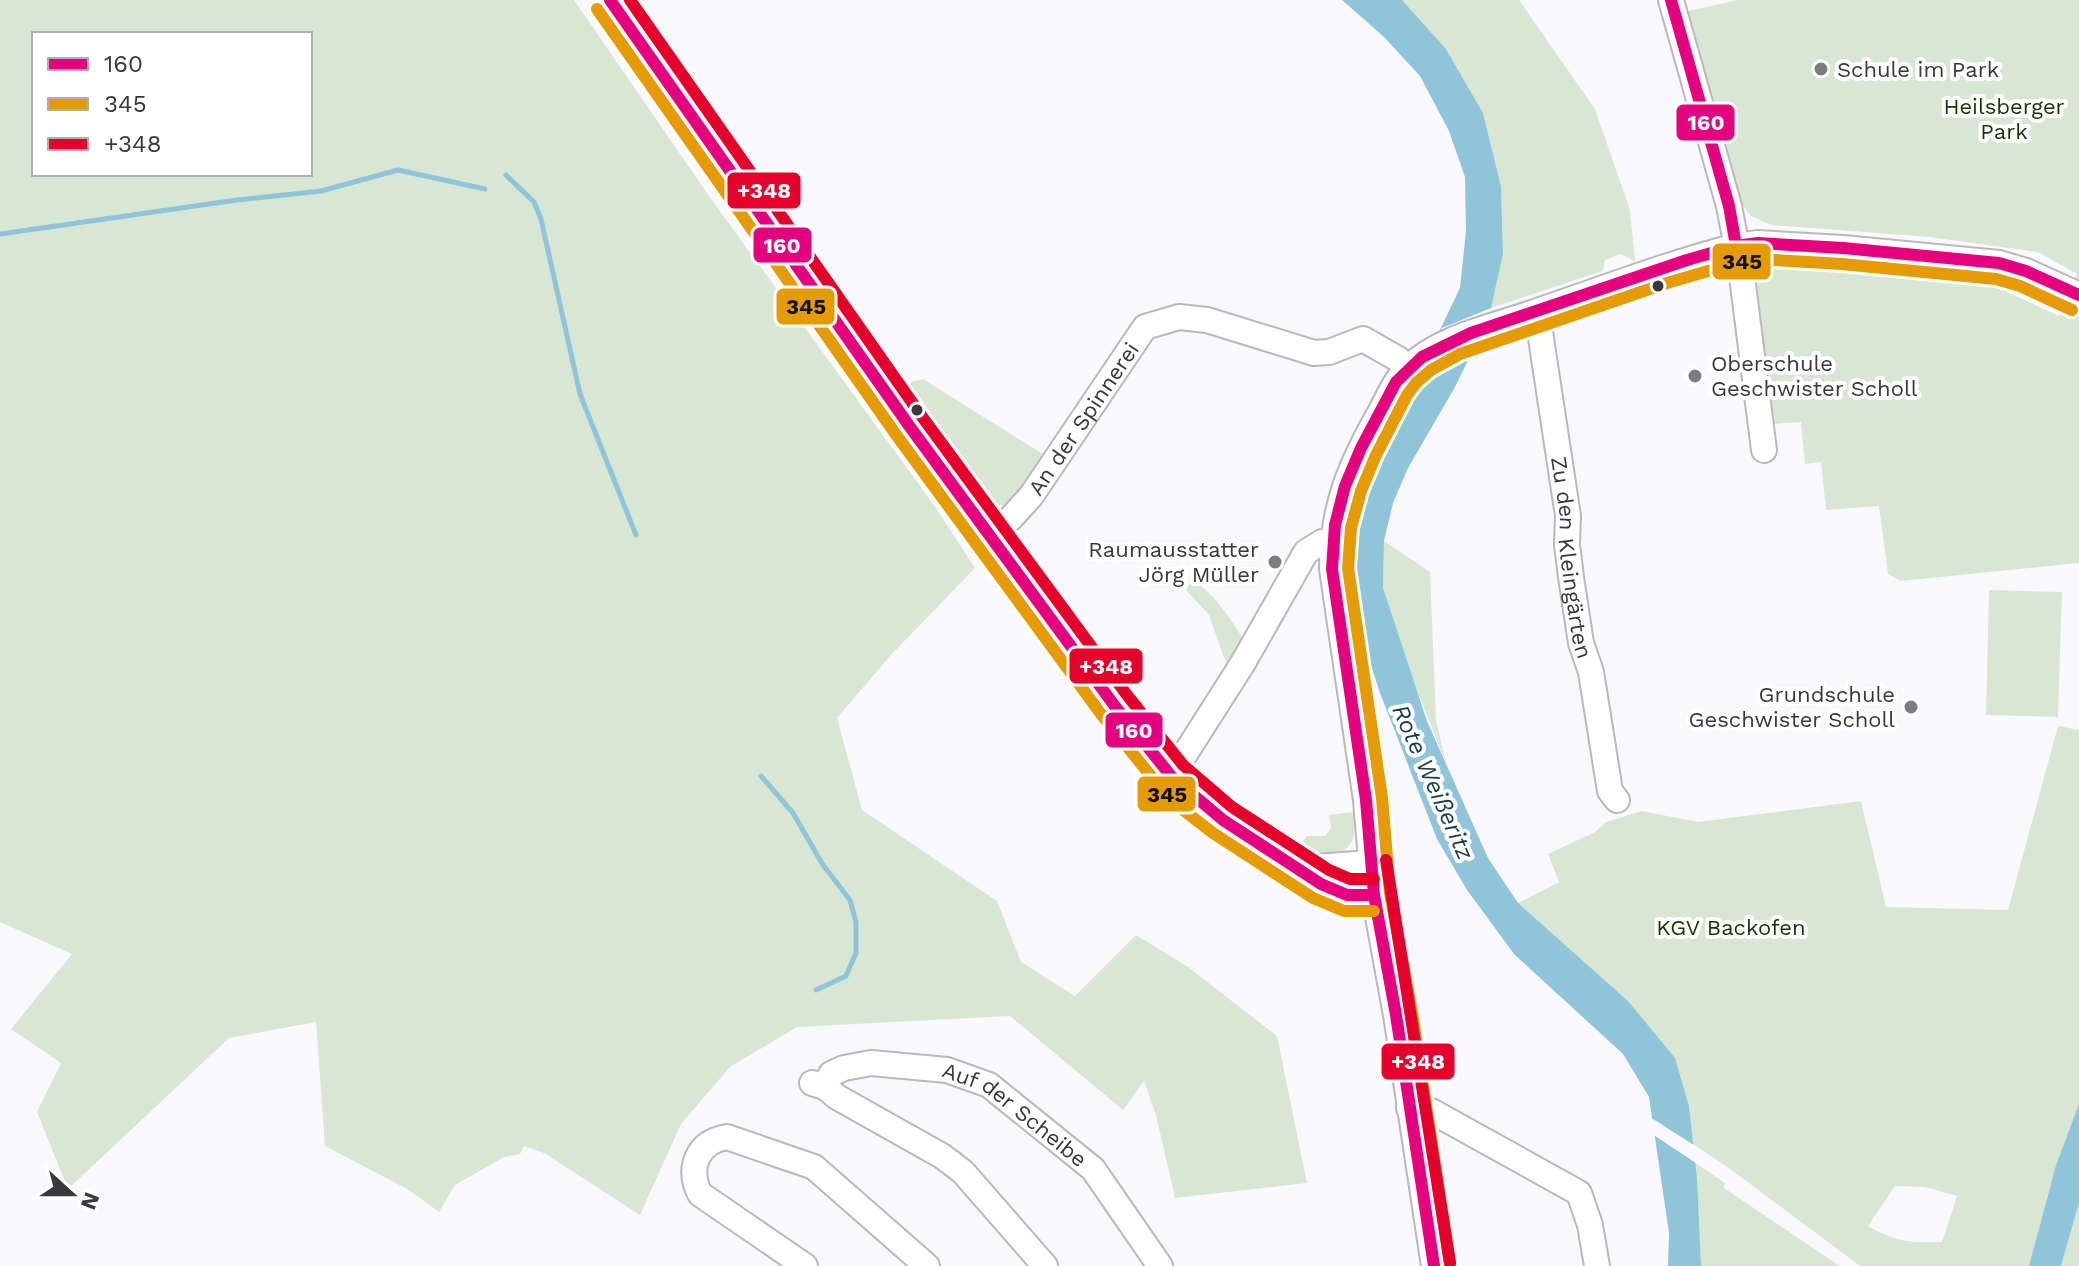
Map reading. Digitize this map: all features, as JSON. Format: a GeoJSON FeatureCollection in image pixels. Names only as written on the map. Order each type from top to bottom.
{"type":"FeatureCollection","features":[{"type":"Feature","properties":{"kind":"street"},"geometry":{"type":"LineString","coordinates":[[610,0],[910,427],[1114,705],[1171,776],[1223,820],[1321,884],[1347,895],[1374,895]]}},
{"type":"Feature","properties":{"kind":"street"},"geometry":{"type":"LineString","coordinates":[[1671,0],[1729,206],[1764,450]]}},
{"type":"Feature","properties":{"kind":"street"},"geometry":{"type":"LineString","coordinates":[[1434,1266],[1374,895],[1366,800],[1339,628],[1332,543],[1337,508],[1361,445],[1393,387],[1408,368],[1428,354],[1485,327],[1736,246],[1758,243],[1999,263],[2026,271],[2079,295]]}},
{"type":"Feature","properties":{"kind":"street","name":"Zu den Kleingärten"},"geometry":{"type":"LineString","coordinates":[[1537,312],[1568,516],[1567,545],[1581,643],[1591,672],[1610,791],[1617,800]]}},
{"type":"Feature","properties":{"kind":"street","name":"An der Spinnerei"},"geometry":{"type":"LineString","coordinates":[[990,535],[1031,496],[1145,327],[1179,317],[1207,320],[1314,353],[1329,352],[1363,339],[1408,368]]}},
{"type":"Feature","properties":{"kind":"street"},"geometry":{"type":"LineString","coordinates":[[1171,776],[1243,663],[1306,552],[1322,542],[1332,543]]}},
{"type":"Feature","properties":{"kind":"street"},"geometry":{"type":"LineString","coordinates":[[1288,862],[1315,867],[1370,863]]}},
{"type":"Feature","properties":{"kind":"street","name":"Auf der Scheibe"},"geometry":{"type":"LineString","coordinates":[[1045,1266],[963,1172],[942,1156],[818,1085],[844,1068],[871,1063],[947,1070],[989,1085],[1093,1169],[1160,1266]]}},
{"type":"Feature","properties":{"kind":"street"},"geometry":{"type":"LineString","coordinates":[[1409,1108],[1421,1107],[1434,1113],[1579,1193],[1590,1225],[1597,1266]]}},
{"type":"Feature","properties":{"kind":"street"},"geometry":{"type":"LineString","coordinates":[[805,1266],[700,1194],[693,1181],[695,1165],[703,1148],[714,1139],[727,1137],[814,1167],[927,1266]]}},
{"type":"Feature","properties":{"kind":"green space"},"geometry":{"type":"Polygon","coordinates":[[[0,0],[574,0],[709,196],[936,508],[975,568],[890,656],[837,718],[862,810],[997,901],[1021,962],[1075,996],[1136,935],[1188,967],[1277,1036],[1307,1183],[1175,1198],[1156,1115],[1144,1081],[1123,1110],[1010,1016],[797,1027],[730,1067],[681,1124],[640,1215],[544,1153],[524,1146],[520,1154],[504,1157],[455,1185],[439,1212],[409,1190],[325,1146],[316,1022],[229,1038],[68,1189],[37,1112],[61,1063],[11,1029],[72,954],[0,922],[0,0]]]}},
{"type":"Feature","properties":{"kind":"green space"},"geometry":{"type":"Polygon","coordinates":[[[1402,0],[1519,0],[1595,109],[1630,210],[1635,261],[1620,254],[1605,260],[1603,271],[1491,308],[1503,254],[1501,186],[1483,113],[1446,49],[1402,0]]]}},
{"type":"Feature","properties":{"kind":"green space","name":"Heilsberger Park"},"geometry":{"type":"Polygon","coordinates":[[[1738,0],[2079,0],[2079,563],[1901,581],[1888,574],[1879,506],[1826,510],[1821,462],[1805,464],[1801,422],[1772,424],[1755,275],[1756,268],[1765,260],[2004,284],[2007,292],[2059,316],[2077,274],[2038,252],[1930,237],[1771,225],[1751,216],[1739,201],[1684,12],[1738,0]]]}},
{"type":"Feature","properties":{"kind":"green space"},"geometry":{"type":"Polygon","coordinates":[[[923,379],[1043,454],[1015,497],[1005,505],[993,506],[979,499],[956,450],[913,389],[907,389],[913,381],[923,379]]]}},
{"type":"Feature","properties":{"kind":"green space"},"geometry":{"type":"Polygon","coordinates":[[[1384,541],[1430,572],[1436,720],[1446,763],[1409,670],[1383,588],[1384,541]]]}},
{"type":"Feature","properties":{"kind":"green space"},"geometry":{"type":"Polygon","coordinates":[[[1191,581],[1214,598],[1244,640],[1228,669],[1209,615],[1186,590],[1191,581]]]}},
{"type":"Feature","properties":{"kind":"green space"},"geometry":{"type":"Polygon","coordinates":[[[1989,590],[2062,592],[2058,717],[1986,715],[1989,590]]]}},
{"type":"Feature","properties":{"kind":"green space","name":"KGV Backofen"},"geometry":{"type":"Polygon","coordinates":[[[2058,726],[2079,730],[2079,1104],[2056,1165],[2029,1266],[1860,1266],[1693,1144],[1689,1106],[1628,1001],[1518,903],[1559,882],[1548,854],[1595,832],[1606,822],[1642,811],[1698,822],[1861,801],[1886,907],[2008,910],[2058,726]],[[1895,1186],[1868,1226],[1904,1240],[1942,1242],[1957,1196],[1925,1187],[1895,1186]]]}},
{"type":"Feature","properties":{"kind":"green space"},"geometry":{"type":"Polygon","coordinates":[[[1354,812],[1354,833],[1347,848],[1323,854],[1298,848],[1307,836],[1325,836],[1331,828],[1329,815],[1354,812]]]}},
{"type":"Feature","properties":{"kind":"green space"},"geometry":{"type":"Polygon","coordinates":[[[1694,1162],[1725,1183],[1724,1188],[1840,1266],[1701,1266],[1694,1162]]]}},
{"type":"Feature","properties":{"kind":"green space"},"geometry":{"type":"Polygon","coordinates":[[[2079,1203],[2079,1266],[2061,1266],[2079,1203]]]}},
{"type":"Feature","properties":{"kind":"water","name":"Rote Weißeritz"},"geometry":{"type":"Polygon","coordinates":[[[1342,0],[1402,0],[1446,49],[1483,113],[1501,186],[1503,254],[1491,308],[1455,387],[1408,468],[1393,503],[1384,541],[1383,588],[1427,721],[1488,858],[1518,903],[1628,1001],[1675,1058],[1689,1106],[1697,1179],[1701,1266],[1668,1266],[1669,1233],[1649,1097],[1623,1054],[1514,954],[1467,890],[1437,839],[1380,693],[1356,619],[1349,568],[1355,515],[1375,457],[1404,405],[1460,288],[1466,231],[1465,177],[1449,131],[1420,76],[1384,37],[1342,0]]]}},
{"type":"Feature","properties":{"kind":"water"},"geometry":{"type":"Polygon","coordinates":[[[2079,1104],[2079,1203],[2061,1266],[2029,1266],[2056,1165],[2079,1104]]]}},
{"type":"Feature","properties":{"kind":"pier"},"geometry":{"type":"Polygon","coordinates":[[[1491,308],[1473,350],[1424,382],[1404,405],[1442,328],[1491,308]]]}},
{"type":"Feature","properties":{"kind":"pier"},"geometry":{"type":"Polygon","coordinates":[[[1653,1119],[1697,1147],[1699,1165],[1649,1132],[1653,1119]]]}},
{"type":"Feature","properties":{"kind":"waterway"},"geometry":{"type":"LineString","coordinates":[[0,234],[321,191],[398,170],[485,189]]}},
{"type":"Feature","properties":{"kind":"waterway"},"geometry":{"type":"LineString","coordinates":[[506,175],[534,202],[541,219],[580,394],[636,535]]}},
{"type":"Feature","properties":{"kind":"waterway"},"geometry":{"type":"LineString","coordinates":[[761,776],[793,813],[823,865],[850,900],[856,922],[856,953],[846,976],[816,990]]}},
{"type":"Feature","properties":{"kind":"transit line","name":"160"},"geometry":{"type":"LineString","coordinates":[[610,0],[910,427],[1114,705],[1171,776],[1223,820],[1321,884],[1347,895],[1374,895]]}},
{"type":"Feature","properties":{"kind":"transit line","name":"+348"},"geometry":{"type":"LineString","coordinates":[[630,0],[923,418],[1127,695],[1183,765],[1232,807],[1329,870],[1350,879],[1374,879]]}},
{"type":"Feature","properties":{"kind":"transit line","name":"160"},"geometry":{"type":"LineString","coordinates":[[1671,0],[1729,206],[1736,246]]}},
{"type":"Feature","properties":{"kind":"transit line","name":"345"},"geometry":{"type":"LineString","coordinates":[[597,9],[897,436],[1101,714],[1159,786],[1178,806],[1213,833],[1313,898],[1344,911],[1374,911]]}},
{"type":"Feature","properties":{"kind":"transit line","name":"160"},"geometry":{"type":"LineString","coordinates":[[1434,1266],[1396,1015],[1374,895],[1366,800],[1332,569],[1335,525],[1345,486],[1396,382],[1422,357],[1471,333],[1687,260],[1758,243],[1999,263],[2026,271],[2079,295]]}},
{"type":"Feature","properties":{"kind":"transit line","name":"345"},"geometry":{"type":"LineString","coordinates":[[1450,1264],[1412,1013],[1390,893],[1382,798],[1348,568],[1351,528],[1361,491],[1407,395],[1431,370],[1460,354],[1667,283],[1759,259],[1996,279],[2020,286],[2072,310]]}},
{"type":"Feature","properties":{"kind":"transit line","name":"+348"},"geometry":{"type":"LineString","coordinates":[[1386,860],[1450,1263]]}},
{"type":"Feature","properties":{"kind":"place","name":"Schule im Park"},"geometry":{"type":"Point","coordinates":[1821,69]}},
{"type":"Feature","properties":{"kind":"place","name":"Oberschule Geschwister Scholl"},"geometry":{"type":"Point","coordinates":[1695,376]}},
{"type":"Feature","properties":{"kind":"place","name":"Raumausstatter Jörg Müller"},"geometry":{"type":"Point","coordinates":[1275,562]}},
{"type":"Feature","properties":{"kind":"place","name":"Grundschule Geschwister Scholl"},"geometry":{"type":"Point","coordinates":[1911,707]}}]}
